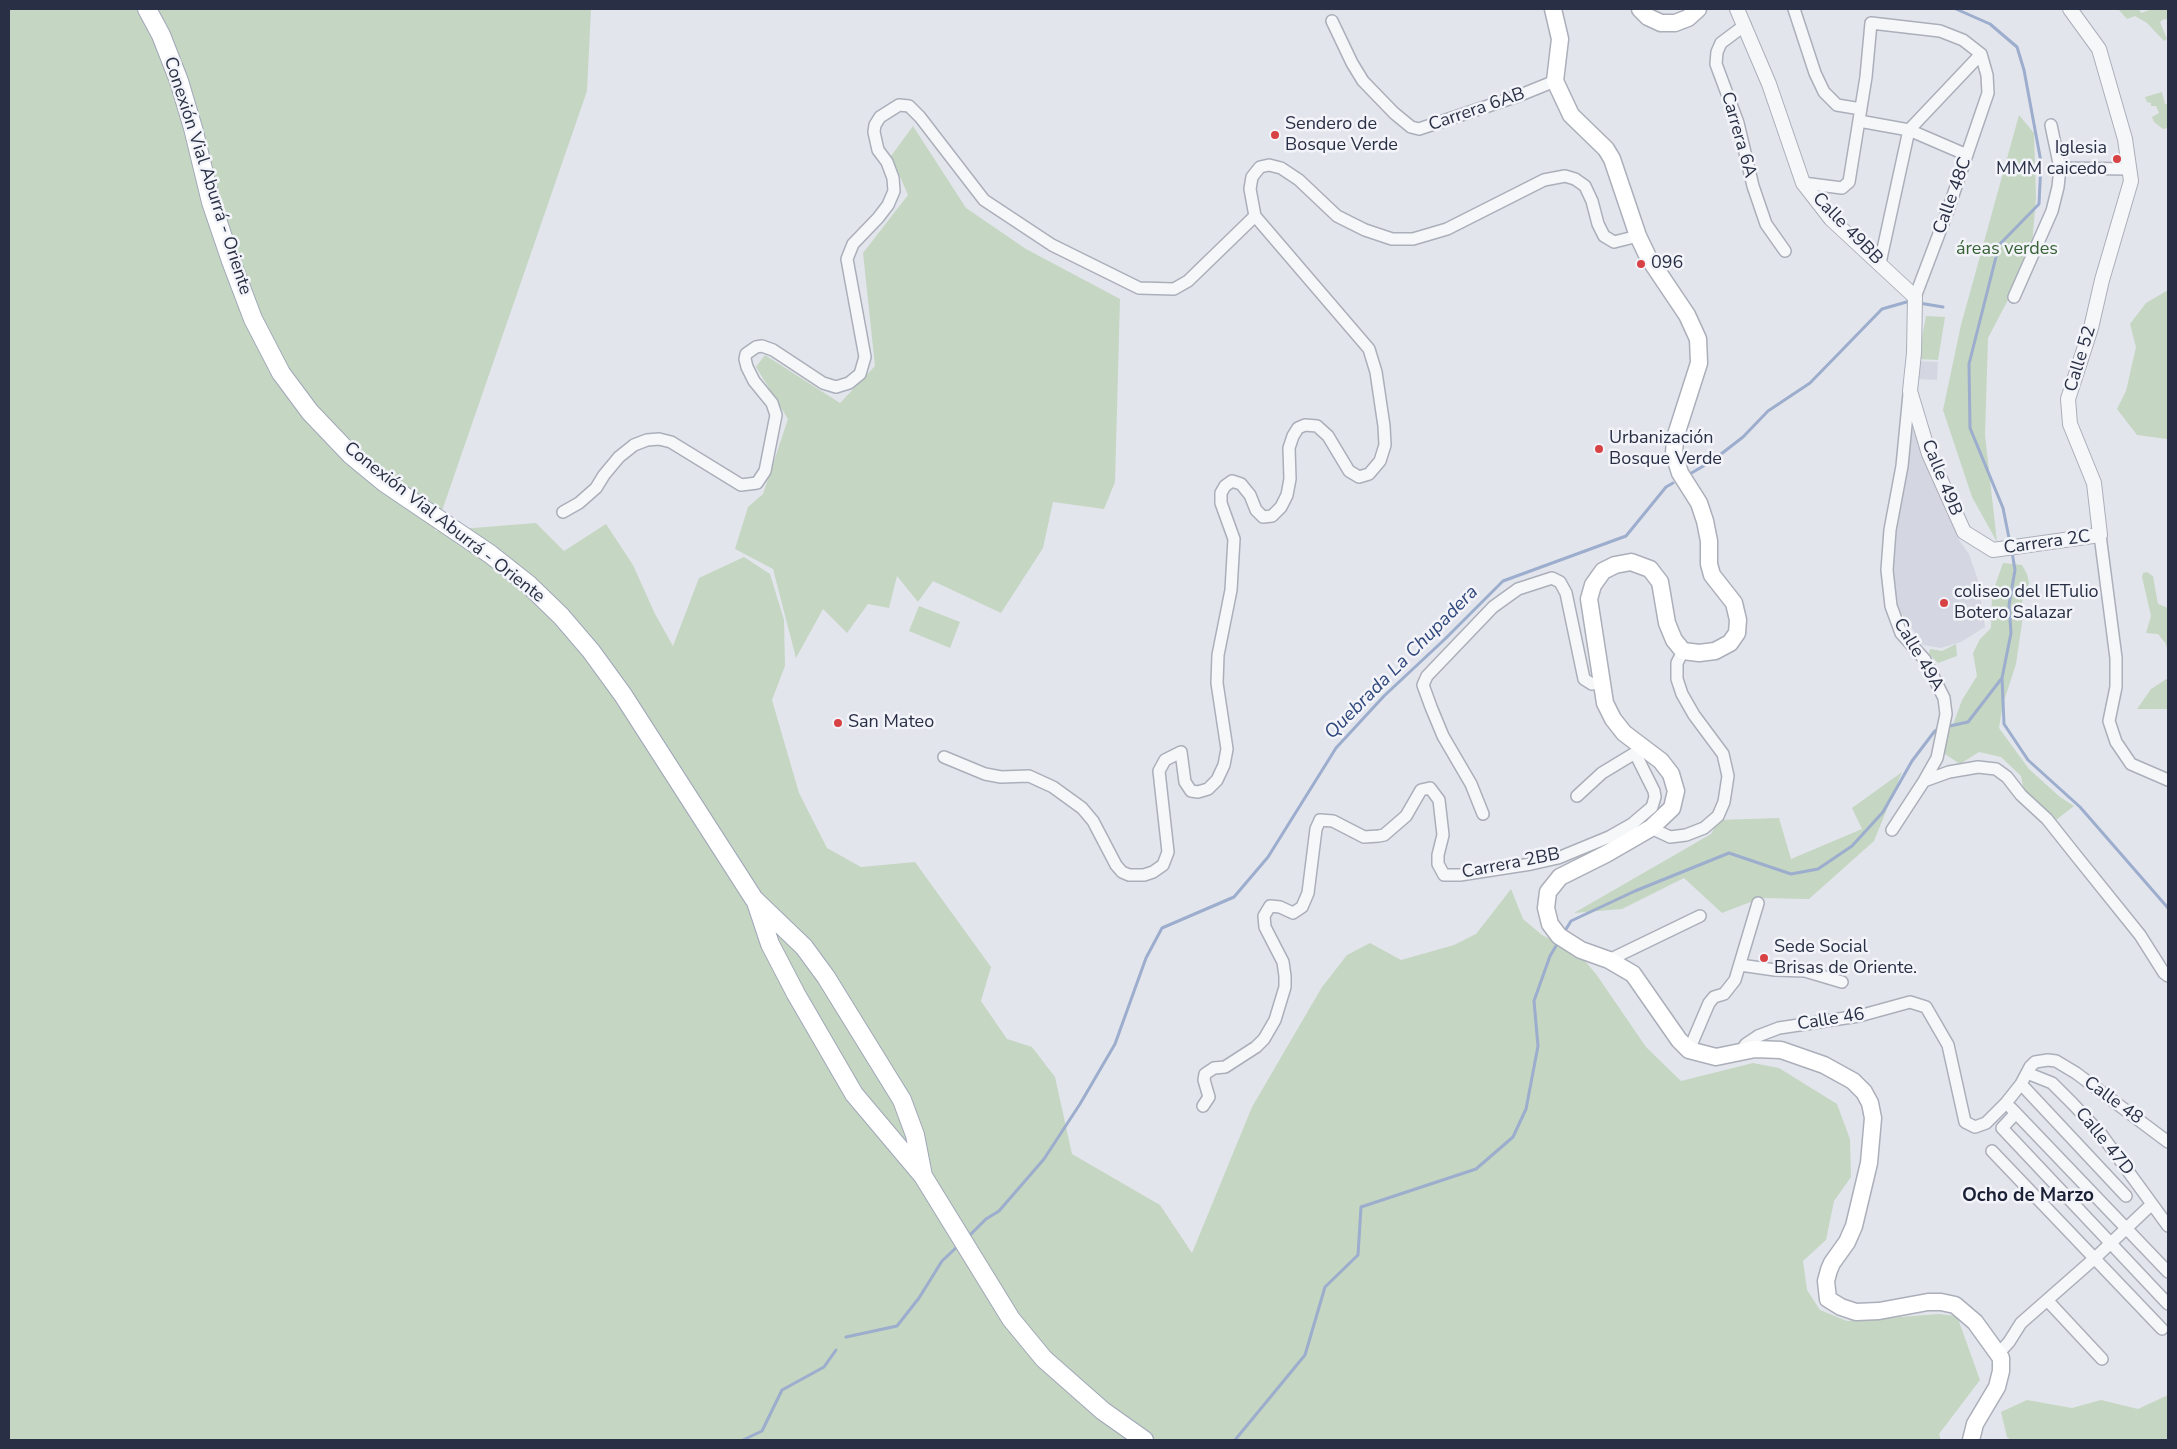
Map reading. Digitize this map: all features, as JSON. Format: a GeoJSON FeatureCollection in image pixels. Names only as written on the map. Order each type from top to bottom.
{"type":"FeatureCollection","features":[{"type":"Feature","properties":{"kind":"main road","name":"Conexión Vial Aburrá - Oriente"},"geometry":{"type":"LineString","coordinates":[[147,9],[162,35],[179,81],[212,202],[231,261],[253,319],[280,373],[310,412],[333,437],[385,483],[490,554],[528,584],[561,616],[591,651],[623,695],[753,896],[774,951],[796,994],[854,1094],[926,1180],[989,1286],[1011,1319],[1039,1352],[1104,1411],[1144,1440]]}},
{"type":"Feature","properties":{"kind":"main road"},"geometry":{"type":"LineString","coordinates":[[1553,9],[1560,39],[1555,81],[1571,115],[1606,149],[1612,159],[1638,236],[1653,266],[1687,315],[1698,339],[1700,363],[1675,438],[1674,454],[1680,473],[1698,504],[1705,521],[1709,541],[1709,564],[1712,575],[1734,603],[1738,620],[1737,633],[1730,643],[1715,651],[1699,653],[1683,651],[1674,640],[1667,624],[1660,582],[1650,569],[1631,562],[1615,565],[1603,571],[1593,585],[1589,599],[1602,682],[1612,720],[1639,750],[1661,761],[1671,774],[1676,791],[1672,808],[1650,828],[1606,854],[1560,877],[1548,892],[1546,908],[1550,924],[1563,938],[1581,950],[1609,960],[1633,974],[1678,1040],[1689,1050],[1716,1057],[1742,1050],[1781,1050],[1824,1065],[1853,1081],[1864,1092],[1870,1103],[1873,1118],[1866,1180],[1860,1205],[1847,1242],[1829,1270],[1826,1281],[1828,1299],[1841,1308],[1856,1312],[1879,1311],[1928,1302],[1955,1305],[1975,1322],[1998,1354],[2000,1358],[2000,1371],[1997,1387],[1975,1424],[1971,1440]]}},
{"type":"Feature","properties":{"kind":"main road"},"geometry":{"type":"LineString","coordinates":[[1640,9],[1648,18],[1661,23],[1675,24],[1688,18],[1698,9]]}},
{"type":"Feature","properties":{"kind":"main road","name":"Conexión Vial Aburrá - Oriente"},"geometry":{"type":"LineString","coordinates":[[753,896],[804,946],[832,986],[902,1100],[915,1135],[926,1180]]}},
{"type":"Feature","properties":{"kind":"main road"},"geometry":{"type":"LineString","coordinates":[[788,931],[772,940],[774,951],[786,958],[804,946]]}},
{"type":"Feature","properties":{"kind":"main road"},"geometry":{"type":"LineString","coordinates":[[908,1113],[891,1118],[886,1131],[901,1139],[915,1135]]}},
{"type":"Feature","properties":{"kind":"street","name":"Calle 49BB"},"geometry":{"type":"LineString","coordinates":[[1737,9],[1769,84],[1803,183],[1831,218],[1880,263],[1915,302]]}},
{"type":"Feature","properties":{"kind":"street"},"geometry":{"type":"LineString","coordinates":[[1794,9],[1815,73],[1824,92],[1837,105],[1861,109]]}},
{"type":"Feature","properties":{"kind":"street","name":"Calle 52"},"geometry":{"type":"LineString","coordinates":[[2070,9],[2099,49],[2125,139],[2131,181],[2102,280],[2092,328],[2068,399],[2070,424],[2094,483],[2116,658],[2116,687],[2109,721],[2116,742],[2131,764],[2168,780]]}},
{"type":"Feature","properties":{"kind":"street","name":"Carrera 6AB"},"geometry":{"type":"LineString","coordinates":[[1332,21],[1352,63],[1363,81],[1394,113],[1411,127],[1419,129],[1509,99],[1555,81]]}},
{"type":"Feature","properties":{"kind":"street"},"geometry":{"type":"LineString","coordinates":[[1803,183],[1842,188],[1849,182],[1861,109],[1871,23],[1940,31],[1963,40],[1981,54],[1909,130],[1880,263]]}},
{"type":"Feature","properties":{"kind":"street","name":"Carrera 6A"},"geometry":{"type":"LineString","coordinates":[[1745,25],[1721,43],[1717,52],[1716,64],[1738,123],[1753,186],[1766,224],[1785,251]]}},
{"type":"Feature","properties":{"kind":"street","name":"Calle 48C"},"geometry":{"type":"LineString","coordinates":[[1915,302],[1988,94],[1987,75],[1981,54]]}},
{"type":"Feature","properties":{"kind":"street"},"geometry":{"type":"LineString","coordinates":[[564,512],[580,503],[596,488],[604,474],[619,457],[634,445],[647,440],[659,439],[671,442],[741,485],[757,483],[765,471],[776,415],[772,402],[754,380],[747,367],[746,354],[756,347],[762,346],[773,350],[823,383],[836,387],[849,382],[860,374],[865,357],[847,260],[853,244],[878,218],[888,205],[894,191],[894,178],[887,162],[878,150],[874,132],[875,125],[880,118],[900,105],[909,106],[920,117],[984,200],[1052,245],[1138,288],[1174,290],[1188,281],[1255,216]]}},
{"type":"Feature","properties":{"kind":"street"},"geometry":{"type":"LineString","coordinates":[[1859,121],[1909,130],[1967,155]]}},
{"type":"Feature","properties":{"kind":"street"},"geometry":{"type":"LineString","coordinates":[[2014,297],[2052,211],[2060,168],[2051,125]]}},
{"type":"Feature","properties":{"kind":"street"},"geometry":{"type":"LineString","coordinates":[[944,757],[985,774],[1001,777],[1028,776],[1053,787],[1082,808],[1094,821],[1116,865],[1122,872],[1129,875],[1144,875],[1153,872],[1163,865],[1168,852],[1159,771],[1165,760],[1181,752],[1186,782],[1191,791],[1198,792],[1208,789],[1217,780],[1224,766],[1227,749],[1217,683],[1218,664],[1231,590],[1234,538],[1221,503],[1221,493],[1225,486],[1232,481],[1240,484],[1250,494],[1256,510],[1263,516],[1272,516],[1281,507],[1287,495],[1290,479],[1289,448],[1293,436],[1298,428],[1305,425],[1317,426],[1328,436],[1350,471],[1359,477],[1369,474],[1380,461],[1385,445],[1376,372],[1369,349],[1255,216],[1251,204],[1252,177],[1260,167],[1268,165],[1281,168],[1299,180],[1337,216],[1365,230],[1392,238],[1413,239],[1447,229],[1544,180],[1565,176],[1575,179],[1585,186],[1604,236],[1614,242],[1638,236]]}},
{"type":"Feature","properties":{"kind":"street"},"geometry":{"type":"LineString","coordinates":[[2060,168],[2129,169]]}},
{"type":"Feature","properties":{"kind":"street"},"geometry":{"type":"LineString","coordinates":[[1910,391],[1914,353],[1915,302]]}},
{"type":"Feature","properties":{"kind":"street","name":"Calle 49B"},"geometry":{"type":"LineString","coordinates":[[1910,391],[1929,454],[1964,532],[1993,550]]}},
{"type":"Feature","properties":{"kind":"street","name":"Calle 49A"},"geometry":{"type":"LineString","coordinates":[[1892,830],[1937,758],[1946,714],[1944,698],[1935,676],[1925,660],[1901,633],[1891,606],[1887,570],[1890,530],[1902,466],[1910,391]]}},
{"type":"Feature","properties":{"kind":"street","name":"Carrera 2C"},"geometry":{"type":"LineString","coordinates":[[1993,550],[2100,535]]}},
{"type":"Feature","properties":{"kind":"street"},"geometry":{"type":"LineString","coordinates":[[1483,814],[1471,784],[1443,736],[1431,707],[1423,685],[1427,676],[1493,607],[1518,589],[1552,578],[1560,582],[1566,593],[1584,679],[1592,684],[1602,682]]}},
{"type":"Feature","properties":{"kind":"street"},"geometry":{"type":"LineString","coordinates":[[1650,828],[1670,837],[1686,835],[1704,828],[1718,816],[1724,802],[1728,776],[1723,754],[1694,715],[1682,694],[1677,678],[1677,663],[1683,651]]}},
{"type":"Feature","properties":{"kind":"street"},"geometry":{"type":"LineString","coordinates":[[1577,796],[1602,773],[1639,750]]}},
{"type":"Feature","properties":{"kind":"street","name":"Carrera 2BB"},"geometry":{"type":"LineString","coordinates":[[1203,1106],[1209,1097],[1204,1080],[1205,1074],[1214,1068],[1225,1067],[1256,1047],[1264,1039],[1275,1020],[1286,987],[1285,976],[1282,962],[1265,927],[1264,916],[1270,906],[1280,907],[1293,913],[1302,907],[1308,892],[1318,822],[1328,819],[1342,824],[1364,837],[1384,835],[1406,816],[1421,790],[1430,788],[1439,800],[1443,835],[1438,855],[1440,871],[1444,875],[1460,875],[1558,858],[1622,831],[1652,807],[1655,797],[1639,750]]}},
{"type":"Feature","properties":{"kind":"street"},"geometry":{"type":"LineString","coordinates":[[1924,781],[1949,772],[1978,767],[1996,768],[2047,819],[2140,935],[2164,973],[2168,976]]}},
{"type":"Feature","properties":{"kind":"street"},"geometry":{"type":"LineString","coordinates":[[1689,1050],[1709,1002],[1714,997],[1724,994],[1731,988],[1740,965],[1758,903]]}},
{"type":"Feature","properties":{"kind":"street"},"geometry":{"type":"LineString","coordinates":[[1609,960],[1700,916]]}},
{"type":"Feature","properties":{"kind":"street"},"geometry":{"type":"LineString","coordinates":[[1740,965],[1775,970],[1806,971],[1842,982]]}},
{"type":"Feature","properties":{"kind":"street","name":"Calle 46"},"geometry":{"type":"LineString","coordinates":[[1742,1050],[1746,1044],[1758,1036],[1779,1028],[1859,1016],[1910,1002],[1926,1006],[1948,1045],[1960,1107],[1965,1122],[1976,1127],[1986,1124],[2006,1103]]}},
{"type":"Feature","properties":{"kind":"street","name":"Calle 48"},"geometry":{"type":"LineString","coordinates":[[2027,1073],[2035,1062],[2056,1061],[2098,1089],[2168,1142]]}},
{"type":"Feature","properties":{"kind":"street"},"geometry":{"type":"LineString","coordinates":[[2027,1073],[2006,1103],[2168,1272]]}},
{"type":"Feature","properties":{"kind":"street","name":"Calle 47D"},"geometry":{"type":"LineString","coordinates":[[2027,1073],[2052,1083],[2101,1134],[2168,1226]]}},
{"type":"Feature","properties":{"kind":"street"},"geometry":{"type":"LineString","coordinates":[[2021,1084],[2126,1196]]}},
{"type":"Feature","properties":{"kind":"street"},"geometry":{"type":"LineString","coordinates":[[2016,1113],[2002,1128],[2168,1304]]}},
{"type":"Feature","properties":{"kind":"street"},"geometry":{"type":"LineString","coordinates":[[1992,1152],[2162,1329]]}},
{"type":"Feature","properties":{"kind":"street"},"geometry":{"type":"LineString","coordinates":[[1998,1354],[2009,1342],[2021,1323],[2095,1258],[2152,1204]]}},
{"type":"Feature","properties":{"kind":"street"},"geometry":{"type":"LineString","coordinates":[[2047,1300],[2102,1359]]}},
{"type":"Feature","properties":{"kind":"shaded area"},"geometry":{"type":"Polygon","coordinates":[[[1917,361],[1938,362],[1937,380],[1916,379],[1917,361]]]}},
{"type":"Feature","properties":{"kind":"shaded area"},"geometry":{"type":"Polygon","coordinates":[[[1913,429],[1959,540],[1969,554],[1978,580],[1985,627],[1961,642],[1941,648],[1923,645],[1898,608],[1893,566],[1894,540],[1908,446],[1913,429]]]}},
{"type":"Feature","properties":{"kind":"green space"},"geometry":{"type":"Polygon","coordinates":[[[9,9],[591,9],[587,91],[435,531],[536,523],[564,551],[606,524],[633,565],[655,614],[673,646],[699,578],[744,557],[770,574],[784,620],[785,666],[772,700],[799,793],[827,848],[861,867],[915,862],[991,967],[981,1001],[1007,1039],[1032,1047],[1055,1077],[1072,1154],[1160,1205],[1192,1253],[1252,1107],[1322,987],[1347,955],[1370,943],[1401,960],[1454,945],[1476,934],[1511,889],[1523,919],[1542,935],[1579,954],[1596,974],[1646,1047],[1681,1081],[1753,1063],[1779,1068],[1837,1104],[1850,1139],[1851,1177],[1834,1201],[1826,1240],[1803,1261],[1807,1290],[1820,1310],[1847,1321],[1939,1314],[1957,1316],[1980,1380],[1939,1434],[1941,1440],[9,1440],[9,9]]]}},
{"type":"Feature","properties":{"kind":"green space"},"geometry":{"type":"Polygon","coordinates":[[[2118,9],[2139,9],[2141,13],[2152,9],[2168,9],[2168,20],[2164,19],[2160,22],[2167,39],[2164,41],[2147,23],[2135,16],[2127,19],[2118,9]]]}},
{"type":"Feature","properties":{"kind":"green space"},"geometry":{"type":"Polygon","coordinates":[[[2162,92],[2165,104],[2168,104],[2168,128],[2163,129],[2154,122],[2152,117],[2159,113],[2156,106],[2151,106],[2151,103],[2147,102],[2145,97],[2162,92]]]}},
{"type":"Feature","properties":{"kind":"green space","name":"áreas verdes"},"geometry":{"type":"Polygon","coordinates":[[[2019,115],[2034,133],[2036,198],[2031,256],[1988,338],[1985,435],[1997,542],[1972,497],[1943,410],[1961,325],[2019,115]]]}},
{"type":"Feature","properties":{"kind":"green space"},"geometry":{"type":"Polygon","coordinates":[[[913,126],[966,208],[1026,249],[1120,299],[1115,482],[1104,509],[1053,502],[1043,548],[1001,613],[933,581],[918,602],[897,576],[889,608],[868,604],[847,633],[823,609],[796,658],[773,569],[735,549],[748,507],[763,494],[788,419],[756,367],[765,355],[840,403],[875,366],[863,253],[908,195],[891,156],[913,126]]]}},
{"type":"Feature","properties":{"kind":"green space"},"geometry":{"type":"Polygon","coordinates":[[[2168,290],[2167,439],[2137,435],[2117,409],[2126,391],[2136,347],[2130,324],[2146,303],[2168,290]]]}},
{"type":"Feature","properties":{"kind":"green space"},"geometry":{"type":"Polygon","coordinates":[[[1926,316],[1945,317],[1938,360],[1918,359],[1926,316]]]}},
{"type":"Feature","properties":{"kind":"green space"},"geometry":{"type":"Polygon","coordinates":[[[2003,563],[2022,565],[2029,583],[2021,605],[2022,623],[2016,664],[2003,704],[1999,728],[2029,769],[2060,797],[2074,806],[2056,820],[2037,805],[2024,791],[2021,776],[2001,757],[1979,752],[1960,764],[1942,752],[1946,733],[1954,722],[1962,700],[1977,676],[1973,653],[1980,639],[1991,628],[1992,594],[2003,563]]]}},
{"type":"Feature","properties":{"kind":"green space"},"geometry":{"type":"Polygon","coordinates":[[[2147,572],[2153,576],[2158,604],[2168,608],[2168,653],[2166,644],[2158,634],[2146,633],[2151,616],[2142,577],[2143,573],[2147,572]]]}},
{"type":"Feature","properties":{"kind":"green space"},"geometry":{"type":"Polygon","coordinates":[[[919,606],[960,622],[950,648],[909,631],[919,606]]]}},
{"type":"Feature","properties":{"kind":"green space"},"geometry":{"type":"Polygon","coordinates":[[[1956,644],[1957,656],[1938,663],[1929,654],[1930,649],[1942,651],[1956,644]]]}},
{"type":"Feature","properties":{"kind":"green space"},"geometry":{"type":"Polygon","coordinates":[[[2168,678],[2168,709],[2137,709],[2151,689],[2168,678]]]}},
{"type":"Feature","properties":{"kind":"green space"},"geometry":{"type":"Polygon","coordinates":[[[1902,772],[1874,841],[1809,899],[1761,898],[1722,913],[1684,878],[1622,909],[1574,913],[1711,834],[1719,820],[1779,818],[1791,859],[1862,829],[1852,808],[1902,772]]]}},
{"type":"Feature","properties":{"kind":"green space"},"geometry":{"type":"Polygon","coordinates":[[[2168,1395],[2168,1440],[2011,1440],[2007,1437],[2001,1412],[2027,1400],[2072,1408],[2101,1400],[2138,1409],[2168,1395]]]}},
{"type":"Feature","properties":{"kind":"waterway"},"geometry":{"type":"LineString","coordinates":[[1956,9],[1990,24],[2017,47],[2024,70],[2041,162],[2039,204],[1999,245],[1969,364],[1970,428],[2003,508],[2010,543]]}},
{"type":"Feature","properties":{"kind":"waterway","name":"Quebrada La Chupadera"},"geometry":{"type":"LineString","coordinates":[[1688,475],[1712,461],[1743,437],[1768,411],[1810,383],[1882,309],[1910,301]]}},
{"type":"Feature","properties":{"kind":"waterway","name":"Quebrada La Chupadera"},"geometry":{"type":"LineString","coordinates":[[1919,303],[1943,307]]}},
{"type":"Feature","properties":{"kind":"waterway","name":"Quebrada La Chupadera"},"geometry":{"type":"LineString","coordinates":[[967,1238],[986,1219],[999,1211],[1044,1159],[1080,1104],[1115,1044],[1146,958],[1162,928],[1234,897],[1268,857],[1336,748],[1384,696],[1503,581],[1626,536],[1666,487],[1673,483]]}},
{"type":"Feature","properties":{"kind":"waterway"},"geometry":{"type":"LineString","coordinates":[[2012,552],[2015,570],[2009,605],[2011,633],[2002,678],[2004,724],[2028,760],[2080,807],[2168,908]]}},
{"type":"Feature","properties":{"kind":"waterway"},"geometry":{"type":"LineString","coordinates":[[1945,727],[1968,722],[2002,678]]}},
{"type":"Feature","properties":{"kind":"waterway"},"geometry":{"type":"LineString","coordinates":[[1563,934],[1571,921],[1635,891],[1729,853],[1791,874],[1818,869],[1852,846],[1883,812],[1912,761],[1939,728]]}},
{"type":"Feature","properties":{"kind":"waterway"},"geometry":{"type":"LineString","coordinates":[[1235,1440],[1305,1355],[1325,1287],[1358,1255],[1361,1207],[1476,1169],[1513,1137],[1526,1109],[1538,1046],[1534,1001],[1550,956],[1559,941]]}},
{"type":"Feature","properties":{"kind":"waterway","name":"Quebrada La Chupadera"},"geometry":{"type":"LineString","coordinates":[[846,1337],[897,1326],[919,1298],[942,1261],[959,1245]]}},
{"type":"Feature","properties":{"kind":"waterway","name":"Quebrada La Chupadera"},"geometry":{"type":"LineString","coordinates":[[743,1440],[762,1431],[782,1390],[824,1367],[836,1350]]}},
{"type":"Feature","properties":{"kind":"place","name":"Sendero de Bosque Verde"},"geometry":{"type":"Point","coordinates":[1275,135]}},
{"type":"Feature","properties":{"kind":"place","name":"Iglesia MMM caicedo"},"geometry":{"type":"Point","coordinates":[2117,159]}},
{"type":"Feature","properties":{"kind":"place","name":"096"},"geometry":{"type":"Point","coordinates":[1641,264]}},
{"type":"Feature","properties":{"kind":"place","name":"Urbanización Bosque Verde"},"geometry":{"type":"Point","coordinates":[1599,449]}},
{"type":"Feature","properties":{"kind":"place","name":"coliseo del IETulio Botero Salazar"},"geometry":{"type":"Point","coordinates":[1944,603]}},
{"type":"Feature","properties":{"kind":"place","name":"San Mateo"},"geometry":{"type":"Point","coordinates":[838,723]}},
{"type":"Feature","properties":{"kind":"place","name":"Sede Social Brisas de Oriente."},"geometry":{"type":"Point","coordinates":[1764,958]}},
{"type":"Feature","properties":{"kind":"district","name":"Ocho de Marzo"},"geometry":{"type":"Point","coordinates":[2028,1196]}}]}
